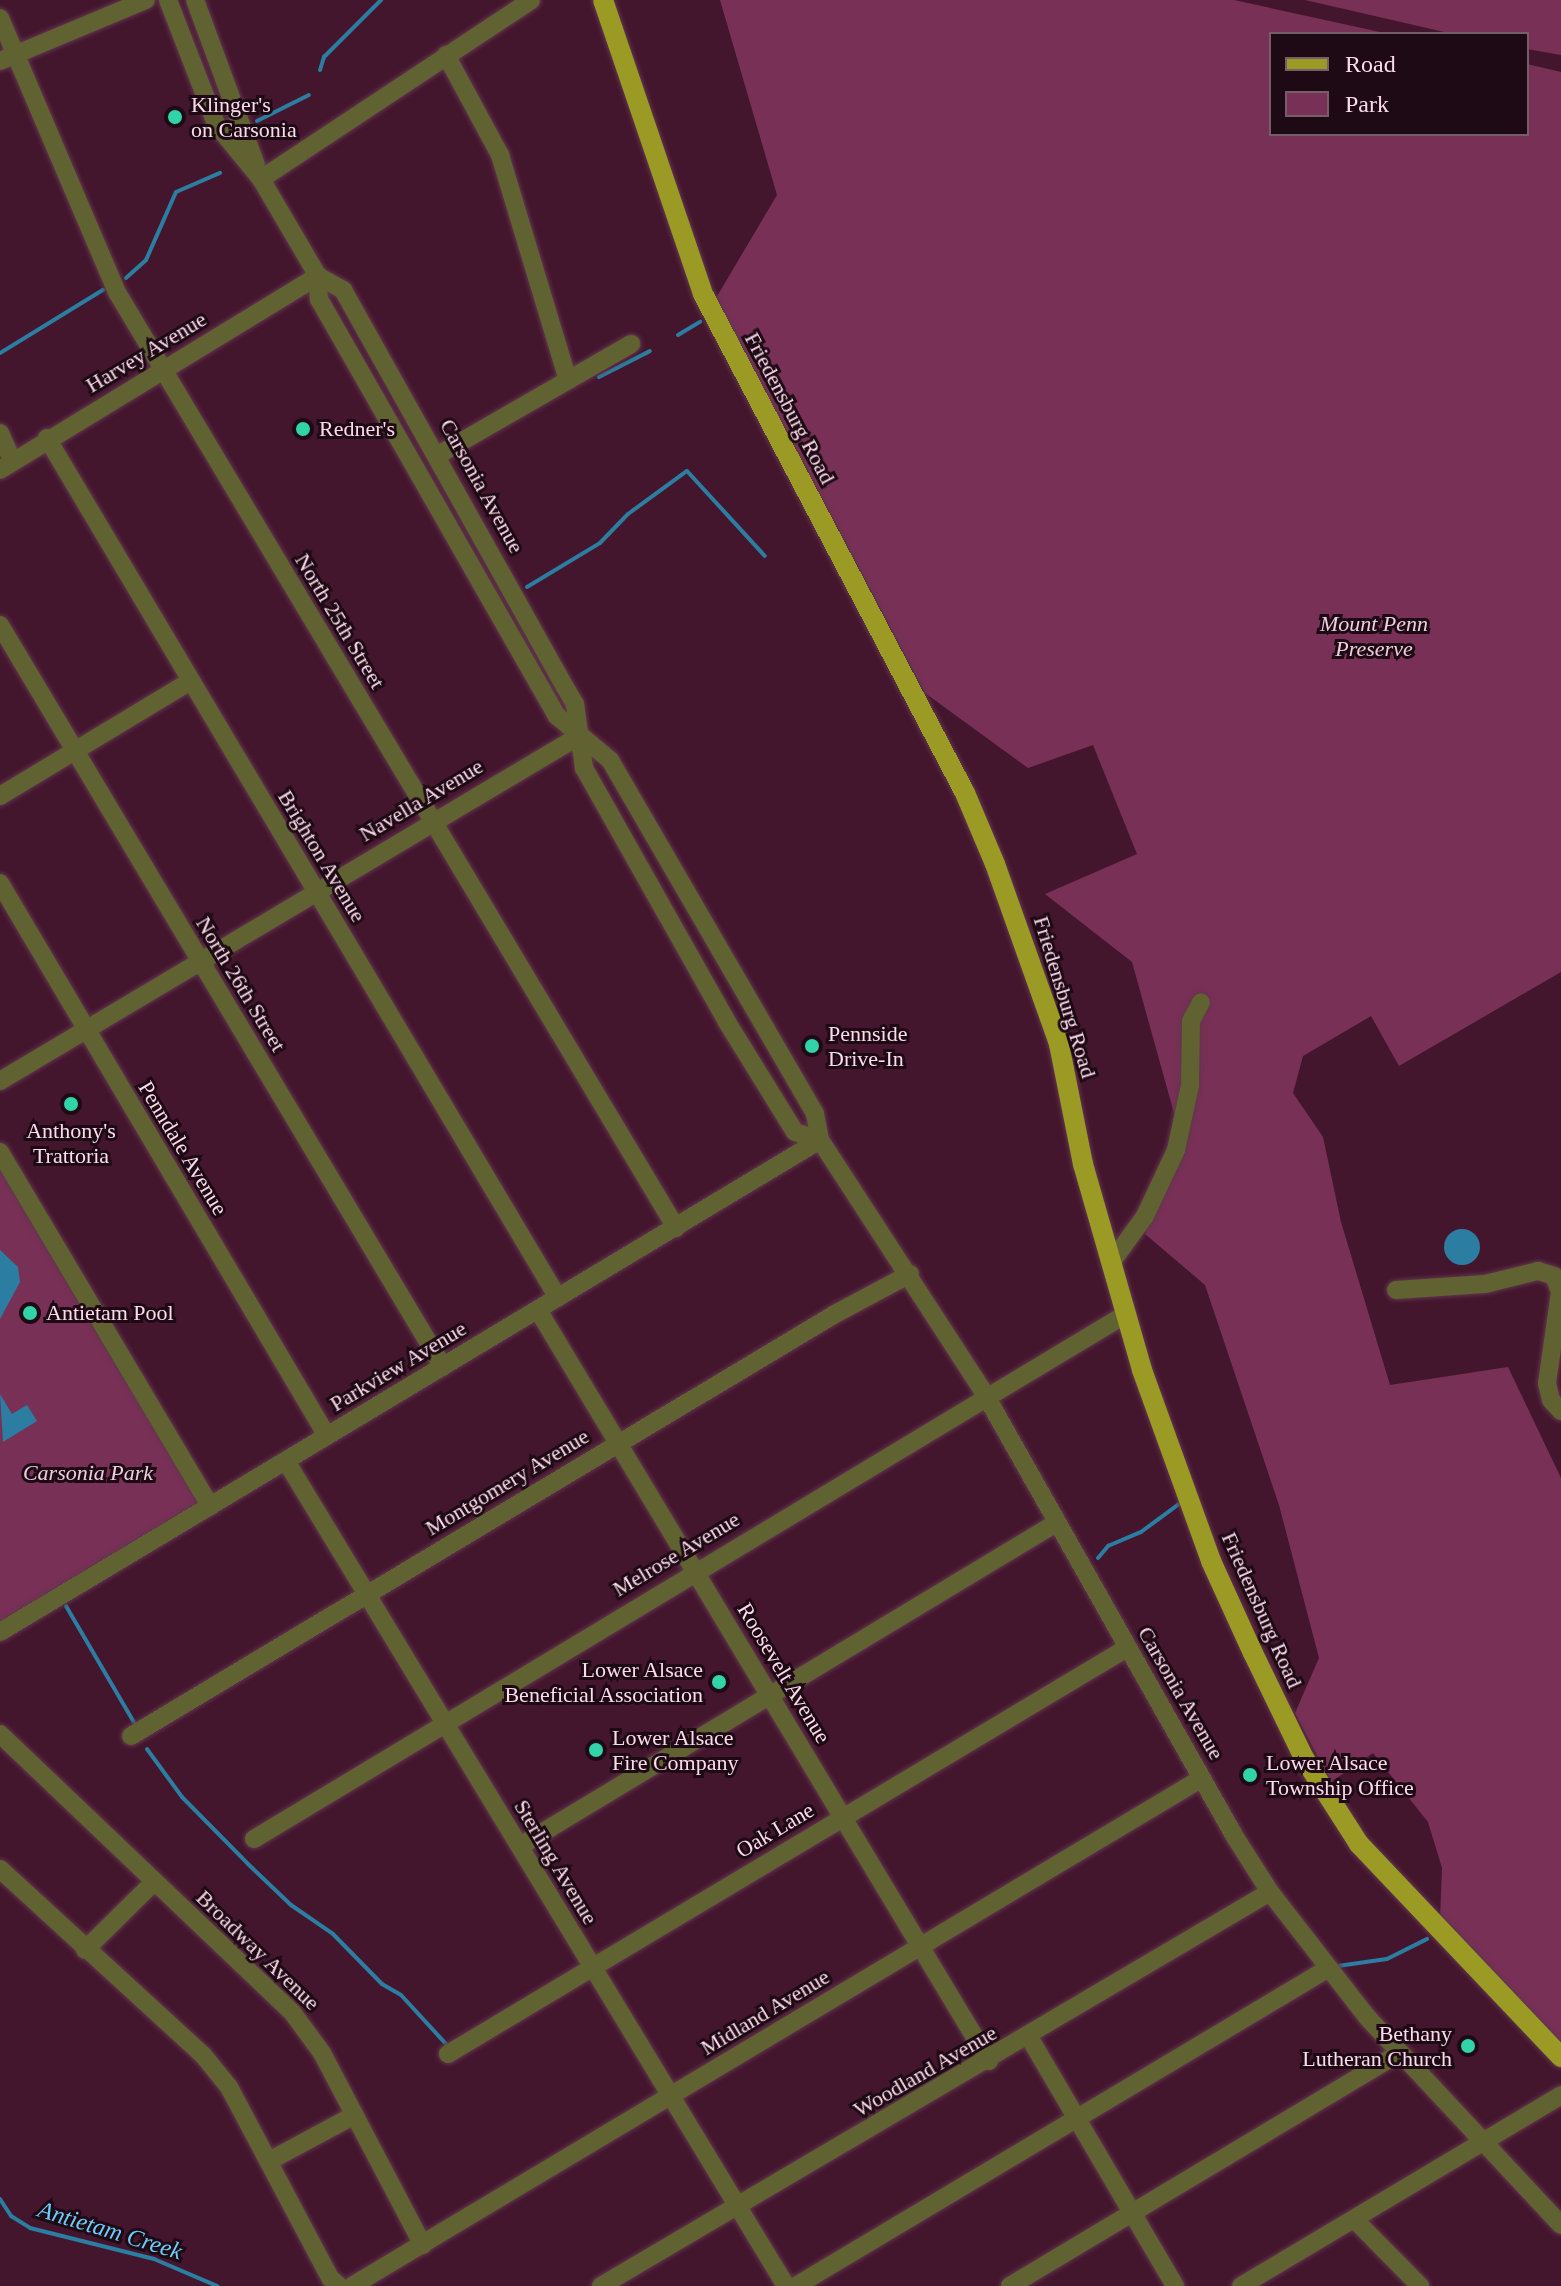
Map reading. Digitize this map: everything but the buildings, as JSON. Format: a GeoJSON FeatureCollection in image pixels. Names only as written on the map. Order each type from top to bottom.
{"type":"FeatureCollection","features":[{"type":"Feature","properties":{"kind":"main road","name":"Friedensburg Road"},"geometry":{"type":"LineString","coordinates":[[603,0],[703,294],[965,793],[995,864],[1059,1044],[1126,1314],[1211,1561],[1323,1792],[1379,1870],[1561,2057]]}},
{"type":"Feature","properties":{"kind":"street"},"geometry":{"type":"LineString","coordinates":[[8,58],[146,0]]}},
{"type":"Feature","properties":{"kind":"street","name":"Carsonia Avenue"},"geometry":{"type":"LineString","coordinates":[[168,0],[216,124],[261,179],[318,276],[319,299],[557,716],[610,760],[815,1114],[820,1140],[910,1274],[986,1396],[1127,1648],[1270,1892],[1327,1969],[1399,2053],[1561,2225]]}},
{"type":"Feature","properties":{"kind":"street","name":"Carsonia Avenue"},"geometry":{"type":"LineString","coordinates":[[195,0],[261,179]]}},
{"type":"Feature","properties":{"kind":"street"},"geometry":{"type":"LineString","coordinates":[[261,179],[531,0]]}},
{"type":"Feature","properties":{"kind":"street","name":"North 25th Street"},"geometry":{"type":"LineString","coordinates":[[0,18],[8,58],[118,294],[430,822],[676,1228]]}},
{"type":"Feature","properties":{"kind":"street"},"geometry":{"type":"LineString","coordinates":[[446,55],[500,155],[568,380]]}},
{"type":"Feature","properties":{"kind":"street","name":"Carsonia Avenue"},"geometry":{"type":"LineString","coordinates":[[318,276],[343,290],[575,704],[584,768],[727,1022],[795,1132],[820,1140]]}},
{"type":"Feature","properties":{"kind":"street","name":"Harvey Avenue"},"geometry":{"type":"LineString","coordinates":[[6,464],[318,276]]}},
{"type":"Feature","properties":{"kind":"street"},"geometry":{"type":"LineString","coordinates":[[438,455],[631,344]]}},
{"type":"Feature","properties":{"kind":"street"},"geometry":{"type":"LineString","coordinates":[[0,433],[6,464]]}},
{"type":"Feature","properties":{"kind":"street","name":"Brighton Avenue"},"geometry":{"type":"LineString","coordinates":[[47,438],[189,682],[558,1298]]}},
{"type":"Feature","properties":{"kind":"street","name":"North 26th Street"},"geometry":{"type":"LineString","coordinates":[[0,625],[443,1367]]}},
{"type":"Feature","properties":{"kind":"street"},"geometry":{"type":"LineString","coordinates":[[0,796],[189,682]]}},
{"type":"Feature","properties":{"kind":"street","name":"Navella Avenue"},"geometry":{"type":"LineString","coordinates":[[0,1081],[579,736]]}},
{"type":"Feature","properties":{"kind":"street","name":"Penndale Avenue"},"geometry":{"type":"LineString","coordinates":[[0,883],[327,1436]]}},
{"type":"Feature","properties":{"kind":"street"},"geometry":{"type":"LineString","coordinates":[[1111,1263],[1145,1216],[1176,1150],[1190,1085],[1191,1021],[1201,1002]]}},
{"type":"Feature","properties":{"kind":"street","name":"Parkview Avenue"},"geometry":{"type":"LineString","coordinates":[[0,1632],[820,1140]]}},
{"type":"Feature","properties":{"kind":"street"},"geometry":{"type":"LineString","coordinates":[[0,1152],[210,1506]]}},
{"type":"Feature","properties":{"kind":"street"},"geometry":{"type":"LineString","coordinates":[[1396,1290],[1485,1284],[1538,1271],[1554,1276],[1560,1292],[1547,1383],[1551,1400],[1561,1411]]}},
{"type":"Feature","properties":{"kind":"street","name":"Montgomery Avenue"},"geometry":{"type":"LineString","coordinates":[[131,1736],[366,1593],[910,1274]]}},
{"type":"Feature","properties":{"kind":"street","name":"Roosevelt Avenue"},"geometry":{"type":"LineString","coordinates":[[538,1310],[989,2061]]}},
{"type":"Feature","properties":{"kind":"street","name":"Melrose Avenue"},"geometry":{"type":"LineString","coordinates":[[254,1839],[442,1722],[1126,1314]]}},
{"type":"Feature","properties":{"kind":"street","name":"Sterling Avenue"},"geometry":{"type":"LineString","coordinates":[[286,1461],[736,2209],[786,2286]]}},
{"type":"Feature","properties":{"kind":"street"},"geometry":{"type":"LineString","coordinates":[[520,1846],[1056,1523]]}},
{"type":"Feature","properties":{"kind":"street","name":"Oak Lane"},"geometry":{"type":"LineString","coordinates":[[448,2054],[1127,1648]]}},
{"type":"Feature","properties":{"kind":"street","name":"Broadway Avenue"},"geometry":{"type":"LineString","coordinates":[[0,1734],[292,2012],[322,2053],[351,2117],[423,2245]]}},
{"type":"Feature","properties":{"kind":"street","name":"Midland Avenue"},"geometry":{"type":"LineString","coordinates":[[352,2286],[1202,1778]]}},
{"type":"Feature","properties":{"kind":"street"},"geometry":{"type":"LineString","coordinates":[[0,1869],[203,2055],[229,2087],[330,2278],[339,2286]]}},
{"type":"Feature","properties":{"kind":"street"},"geometry":{"type":"LineString","coordinates":[[85,1950],[154,1882]]}},
{"type":"Feature","properties":{"kind":"street","name":"Woodland Avenue"},"geometry":{"type":"LineString","coordinates":[[601,2286],[989,2061],[1270,1892]]}},
{"type":"Feature","properties":{"kind":"street"},"geometry":{"type":"LineString","coordinates":[[796,2286],[1327,1969]]}},
{"type":"Feature","properties":{"kind":"street"},"geometry":{"type":"LineString","coordinates":[[1029,2037],[1175,2286]]}},
{"type":"Feature","properties":{"kind":"street"},"geometry":{"type":"LineString","coordinates":[[1010,2286],[1399,2053]]}},
{"type":"Feature","properties":{"kind":"street"},"geometry":{"type":"LineString","coordinates":[[1248,2284],[1445,2168],[1481,2140],[1561,2095]]}},
{"type":"Feature","properties":{"kind":"street"},"geometry":{"type":"LineString","coordinates":[[269,2161],[351,2117]]}},
{"type":"Feature","properties":{"kind":"street"},"geometry":{"type":"LineString","coordinates":[[1355,2220],[1420,2286]]}},
{"type":"Feature","properties":{"kind":"green space","name":"Mount Penn Preserve"},"geometry":{"type":"Polygon","coordinates":[[[720,0],[1234,0],[1380,32],[1269,32],[1269,136],[1529,136],[1529,64],[1561,72],[1561,972],[1399,1066],[1371,1016],[1303,1056],[1293,1093],[1323,1137],[1341,1222],[1390,1385],[1508,1367],[1561,1478],[1561,2042],[1440,1919],[1442,1868],[1428,1822],[1373,1753],[1331,1782],[1295,1713],[1319,1658],[1279,1505],[1205,1285],[1145,1234],[1177,1124],[1132,962],[1045,894],[1137,854],[1093,745],[1028,768],[925,693],[716,298],[777,195],[720,0]]]}},
{"type":"Feature","properties":{"kind":"green space"},"geometry":{"type":"Polygon","coordinates":[[[1305,0],[1561,0],[1561,55],[1529,49],[1529,32],[1444,32],[1305,0]]]}},
{"type":"Feature","properties":{"kind":"green space","name":"Carsonia Park"},"geometry":{"type":"Polygon","coordinates":[[[0,1152],[210,1506],[0,1632],[0,1152]]]}},
{"type":"Feature","properties":{"kind":"water"},"geometry":{"type":"Polygon","coordinates":[[[1462,1229],[1475,1234],[1480,1247],[1475,1260],[1462,1265],[1449,1260],[1444,1247],[1449,1234],[1462,1229]]]}},
{"type":"Feature","properties":{"kind":"water"},"geometry":{"type":"Polygon","coordinates":[[[0,1250],[18,1267],[20,1282],[0,1319],[0,1250]]]}},
{"type":"Feature","properties":{"kind":"water"},"geometry":{"type":"Polygon","coordinates":[[[0,1394],[12,1414],[27,1405],[37,1421],[3,1442],[0,1394]]]}},
{"type":"Feature","properties":{"kind":"waterway"},"geometry":{"type":"LineString","coordinates":[[320,70],[324,57],[381,0]]}},
{"type":"Feature","properties":{"kind":"waterway"},"geometry":{"type":"LineString","coordinates":[[257,121],[309,95]]}},
{"type":"Feature","properties":{"kind":"waterway"},"geometry":{"type":"LineString","coordinates":[[126,278],[146,260],[176,192],[220,173]]}},
{"type":"Feature","properties":{"kind":"waterway"},"geometry":{"type":"LineString","coordinates":[[0,353],[103,290]]}},
{"type":"Feature","properties":{"kind":"waterway"},"geometry":{"type":"LineString","coordinates":[[678,335],[700,322]]}},
{"type":"Feature","properties":{"kind":"waterway"},"geometry":{"type":"LineString","coordinates":[[599,377],[650,351]]}},
{"type":"Feature","properties":{"kind":"waterway"},"geometry":{"type":"LineString","coordinates":[[527,587],[600,543],[628,514],[687,471],[765,556]]}},
{"type":"Feature","properties":{"kind":"waterway"},"geometry":{"type":"LineString","coordinates":[[1098,1558],[1108,1546],[1141,1532],[1179,1504]]}},
{"type":"Feature","properties":{"kind":"waterway"},"geometry":{"type":"LineString","coordinates":[[66,1606],[136,1726]]}},
{"type":"Feature","properties":{"kind":"waterway"},"geometry":{"type":"LineString","coordinates":[[147,1749],[182,1797],[248,1864],[291,1905],[333,1934],[382,1984],[401,1995],[446,2044]]}},
{"type":"Feature","properties":{"kind":"waterway"},"geometry":{"type":"LineString","coordinates":[[1338,1966],[1387,1959],[1427,1939]]}},
{"type":"Feature","properties":{"kind":"waterway","name":"Antietam Creek"},"geometry":{"type":"LineString","coordinates":[[0,2199],[11,2216],[30,2228],[154,2259],[217,2286]]}},
{"type":"Feature","properties":{"kind":"place","name":"Klinger's on Carsonia"},"geometry":{"type":"Point","coordinates":[175,117]}},
{"type":"Feature","properties":{"kind":"place","name":"Redner's"},"geometry":{"type":"Point","coordinates":[303,429]}},
{"type":"Feature","properties":{"kind":"place","name":"Pennside Drive-In"},"geometry":{"type":"Point","coordinates":[812,1046]}},
{"type":"Feature","properties":{"kind":"place","name":"Anthony's Trattoria"},"geometry":{"type":"Point","coordinates":[71,1104]}},
{"type":"Feature","properties":{"kind":"place","name":"Antietam Pool"},"geometry":{"type":"Point","coordinates":[30,1313]}},
{"type":"Feature","properties":{"kind":"place","name":"Lower Alsace Beneficial Association"},"geometry":{"type":"Point","coordinates":[719,1682]}},
{"type":"Feature","properties":{"kind":"place","name":"Lower Alsace Fire Company"},"geometry":{"type":"Point","coordinates":[596,1750]}},
{"type":"Feature","properties":{"kind":"place","name":"Lower Alsace Township Office"},"geometry":{"type":"Point","coordinates":[1250,1775]}},
{"type":"Feature","properties":{"kind":"place","name":"Bethany Lutheran Church"},"geometry":{"type":"Point","coordinates":[1468,2046]}}]}
